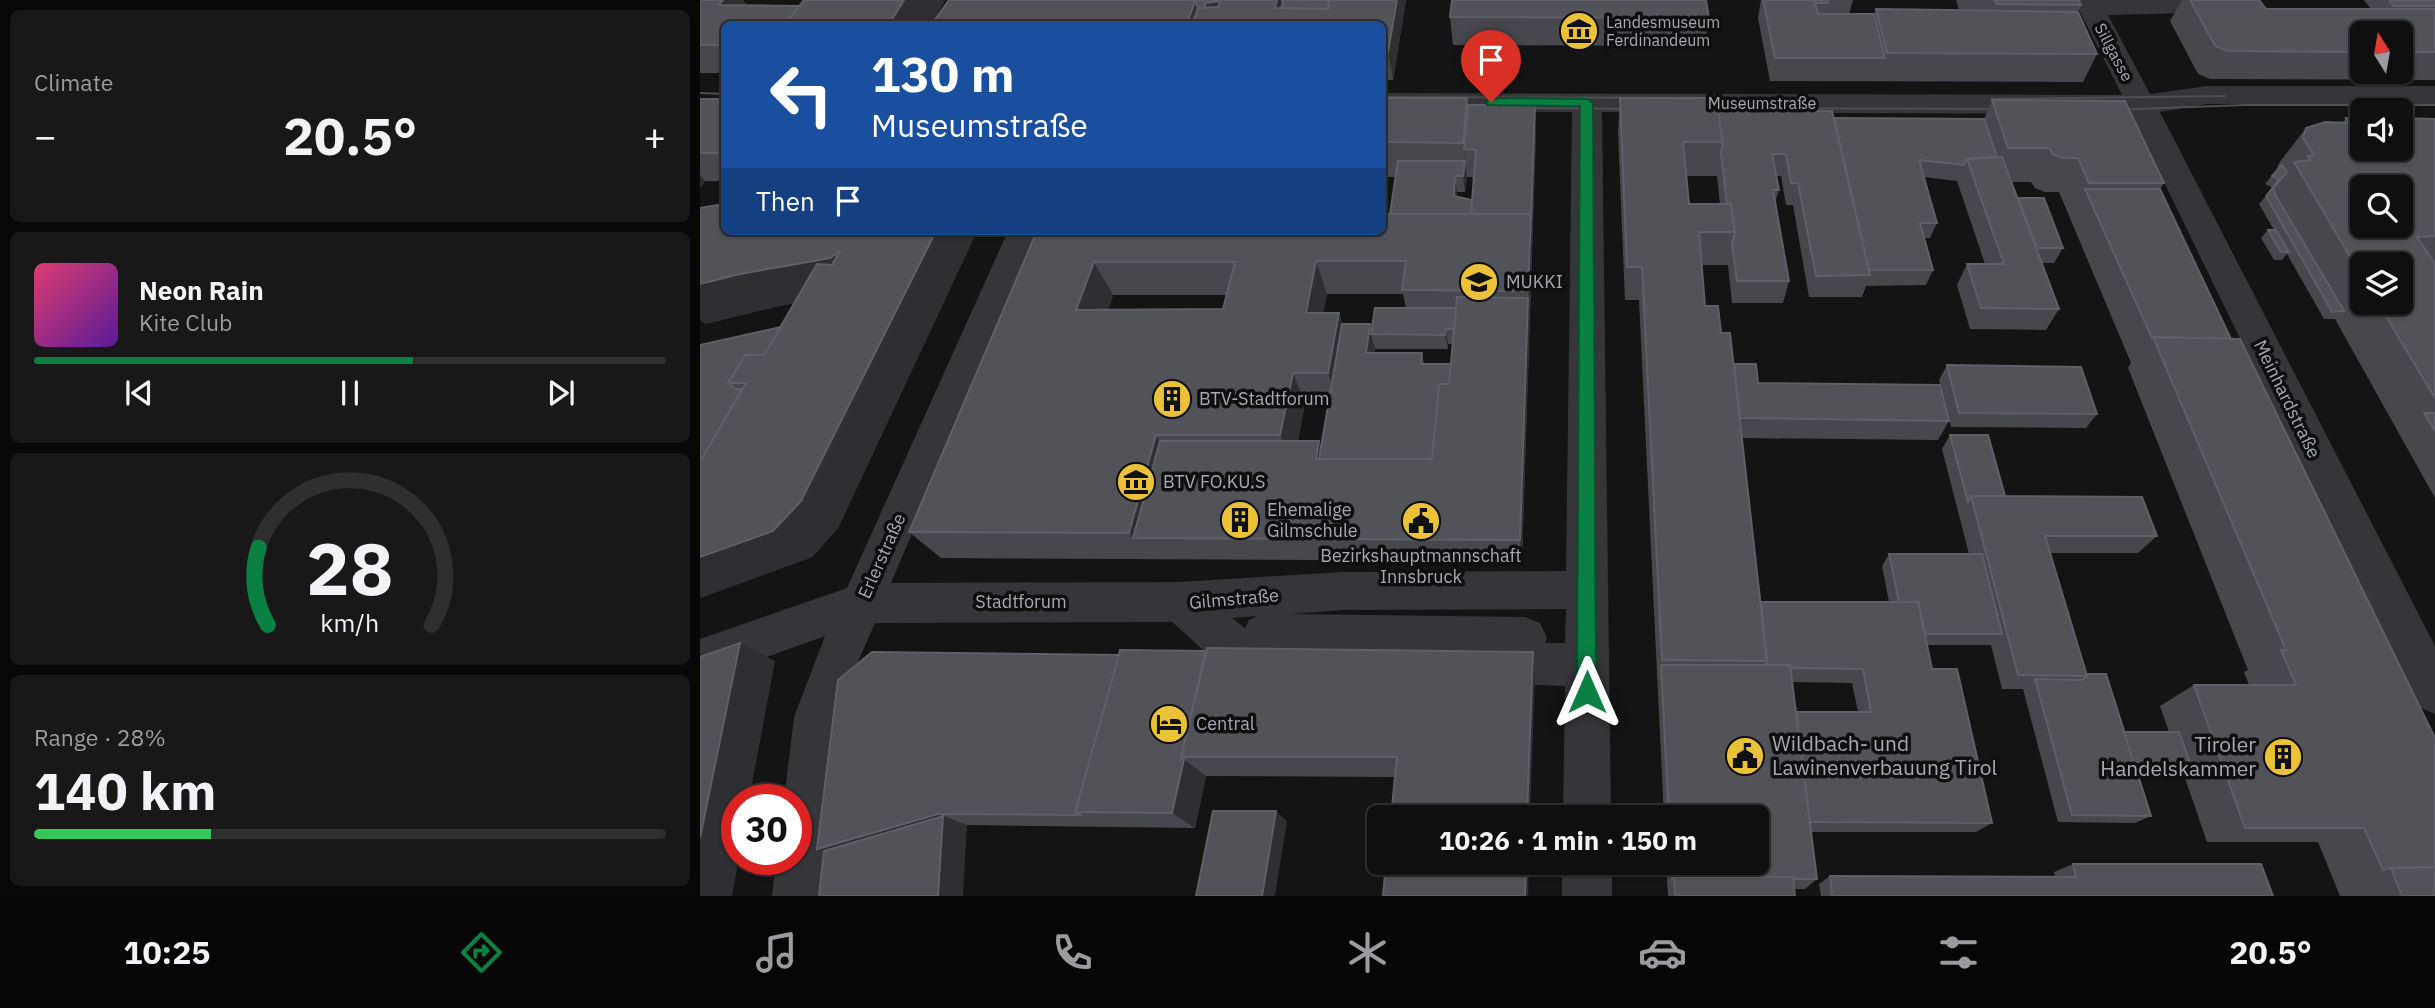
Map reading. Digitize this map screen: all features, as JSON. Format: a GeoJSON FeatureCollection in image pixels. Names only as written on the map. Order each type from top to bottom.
{"type":"FeatureCollection","features":[{"type":"Feature","properties":{"kind":"street"},"geometry":{"type":"LineString","coordinates":[[2089,4],[2187,3]]}},
{"type":"Feature","properties":{"kind":"street","name":"Sillgasse"},"geometry":{"type":"LineString","coordinates":[[2089,4],[2141,105]]}},
{"type":"Feature","properties":{"kind":"street","name":"Museumstraße"},"geometry":{"type":"LineString","coordinates":[[1386,102],[2141,105],[2207,94],[2435,95]]}},
{"type":"Feature","properties":{"kind":"street"},"geometry":{"type":"LineString","coordinates":[[1587,103],[1587,805]]}},
{"type":"Feature","properties":{"kind":"street","name":"Museumstraße"},"geometry":{"type":"LineString","coordinates":[[2141,105],[2217,119],[2350,120]]}},
{"type":"Feature","properties":{"kind":"street","name":"Meinhardstraße"},"geometry":{"type":"LineString","coordinates":[[2141,105],[2435,692]]}},
{"type":"Feature","properties":{"kind":"street"},"geometry":{"type":"LineString","coordinates":[[2413,120],[2435,120]]}},
{"type":"Feature","properties":{"kind":"street","name":"Erlerstraße"},"geometry":{"type":"LineString","coordinates":[[797,896],[817,717],[835,664],[1022,235]]}},
{"type":"Feature","properties":{"kind":"street","name":"Gilmstraße"},"geometry":{"type":"LineString","coordinates":[[1181,602],[1342,590],[1586,627]]}},
{"type":"Feature","properties":{"kind":"street","name":"Gilmstraße"},"geometry":{"type":"LineString","coordinates":[[1181,602],[1250,660],[1586,627]]}},
{"type":"Feature","properties":{"kind":"street","name":"Stadtforum"},"geometry":{"type":"LineString","coordinates":[[700,660],[861,603],[1181,602]]}},
{"type":"Feature","properties":{"kind":"street"},"geometry":{"type":"LineString","coordinates":[[1340,613],[1586,627]]}},
{"type":"Feature","properties":{"kind":"street"},"geometry":{"type":"LineString","coordinates":[[1264,634],[1586,627]]}},
{"type":"Feature","properties":{"kind":"street"},"geometry":{"type":"LineString","coordinates":[[1587,875],[1587,896]]}},
{"type":"Feature","properties":{"kind":"building"},"geometry":{"type":"Polygon","coordinates":[[[700,0],[723,0],[719,5],[800,6],[788,21],[721,21],[721,45],[700,45],[700,0]]]}},
{"type":"Feature","properties":{"kind":"building"},"geometry":{"type":"Polygon","coordinates":[[[804,0],[904,0],[891,21],[787,21],[804,0]]]}},
{"type":"Feature","properties":{"kind":"building"},"geometry":{"type":"Polygon","coordinates":[[[949,0],[1195,0],[1188,21],[934,21],[949,0]]]}},
{"type":"Feature","properties":{"kind":"building"},"geometry":{"type":"Polygon","coordinates":[[[1195,0],[1221,1],[1205,3],[1205,8],[1198,8],[1195,0]]]}},
{"type":"Feature","properties":{"kind":"building"},"geometry":{"type":"Polygon","coordinates":[[[1221,0],[1277,0],[1275,8],[1328,9],[1329,0],[1397,0],[1388,52],[1386,21],[1193,21],[1198,8],[1218,7],[1221,0]]]}},
{"type":"Feature","properties":{"kind":"building"},"geometry":{"type":"Polygon","coordinates":[[[1282,0],[1329,0],[1328,9],[1281,8],[1282,0]]]}},
{"type":"Feature","properties":{"kind":"building"},"geometry":{"type":"Polygon","coordinates":[[[1452,0],[1706,0],[1709,18],[1450,17],[1452,0]]]}},
{"type":"Feature","properties":{"kind":"building"},"geometry":{"type":"Polygon","coordinates":[[[1763,0],[1814,0],[1818,14],[1874,14],[1885,58],[1775,58],[1763,0]]]}},
{"type":"Feature","properties":{"kind":"building"},"geometry":{"type":"Polygon","coordinates":[[[1814,0],[1827,0],[1828,3],[1815,3],[1814,0]]]}},
{"type":"Feature","properties":{"kind":"building"},"geometry":{"type":"Polygon","coordinates":[[[1995,0],[2079,0],[2081,5],[1997,4],[1995,0]]]}},
{"type":"Feature","properties":{"kind":"building"},"geometry":{"type":"Polygon","coordinates":[[[2190,0],[2259,0],[2266,9],[2435,9],[2435,52],[2413,52],[2413,21],[2350,21],[2350,52],[2228,51],[2215,46],[2190,0]]]}},
{"type":"Feature","properties":{"kind":"building"},"geometry":{"type":"Polygon","coordinates":[[[2389,0],[2435,0],[2435,6],[2394,6],[2389,0]]]}},
{"type":"Feature","properties":{"kind":"building"},"geometry":{"type":"Polygon","coordinates":[[[1876,9],[2078,12],[2097,54],[1887,53],[1876,9]]]}},
{"type":"Feature","properties":{"kind":"building"},"geometry":{"type":"Polygon","coordinates":[[[1386,98],[1467,98],[1463,143],[1386,142],[1386,98]]]}},
{"type":"Feature","properties":{"kind":"building"},"geometry":{"type":"Polygon","coordinates":[[[1620,98],[1717,98],[1723,142],[1683,142],[1689,204],[1731,204],[1735,232],[1699,232],[1705,306],[1718,306],[1721,333],[1730,333],[1767,661],[1662,660],[1642,267],[1627,267],[1620,98]]]}},
{"type":"Feature","properties":{"kind":"building"},"geometry":{"type":"Polygon","coordinates":[[[700,99],[721,99],[721,153],[700,153],[700,99]]]}},
{"type":"Feature","properties":{"kind":"building"},"geometry":{"type":"Polygon","coordinates":[[[1992,100],[2125,101],[2164,183],[2089,183],[2078,158],[2063,158],[2053,154],[2049,148],[2008,148],[1992,100]]]}},
{"type":"Feature","properties":{"kind":"building"},"geometry":{"type":"Polygon","coordinates":[[[1468,105],[1535,105],[1531,220],[1531,214],[1471,214],[1476,150],[1464,149],[1468,105]]]}},
{"type":"Feature","properties":{"kind":"building"},"geometry":{"type":"Polygon","coordinates":[[[1718,110],[1832,111],[1870,275],[1816,276],[1798,183],[1791,183],[1786,154],[1772,154],[1779,190],[1773,190],[1789,281],[1737,281],[1732,244],[1735,232],[1731,204],[1727,204],[1718,110]]]}},
{"type":"Feature","properties":{"kind":"building"},"geometry":{"type":"Polygon","coordinates":[[[1834,118],[1984,119],[1997,157],[1967,159],[1964,165],[1919,160],[1937,223],[1920,223],[1933,270],[1869,270],[1834,118]]]}},
{"type":"Feature","properties":{"kind":"building"},"geometry":{"type":"Polygon","coordinates":[[[2346,118],[2350,118],[2350,161],[2413,161],[2413,118],[2435,119],[2435,236],[2417,237],[2435,264],[2435,398],[2385,315],[2413,315],[2413,252],[2350,252],[2350,257],[2294,162],[2311,160],[2308,156],[2314,155],[2303,138],[2306,128],[2325,122],[2349,123],[2346,118]]]}},
{"type":"Feature","properties":{"kind":"building"},"geometry":{"type":"Polygon","coordinates":[[[2002,157],[2059,309],[1981,308],[1967,264],[2004,264],[1967,159],[2002,157]]]}},
{"type":"Feature","properties":{"kind":"building"},"geometry":{"type":"Polygon","coordinates":[[[1398,161],[1465,161],[1463,176],[1455,176],[1454,196],[1472,200],[1471,214],[1390,214],[1398,161]]]}},
{"type":"Feature","properties":{"kind":"building"},"geometry":{"type":"Polygon","coordinates":[[[2282,165],[2287,172],[2273,188],[2276,196],[2344,311],[2332,312],[2266,196],[2279,180],[2272,176],[2282,165]]]}},
{"type":"Feature","properties":{"kind":"building"},"geometry":{"type":"Polygon","coordinates":[[[2085,189],[2160,189],[2231,339],[2152,338],[2085,189]]]}},
{"type":"Feature","properties":{"kind":"building"},"geometry":{"type":"Polygon","coordinates":[[[2018,198],[2044,198],[2063,248],[2037,248],[2018,198]]]}},
{"type":"Feature","properties":{"kind":"building"},"geometry":{"type":"Polygon","coordinates":[[[721,204],[721,235],[934,235],[801,501],[773,531],[700,557],[700,462],[746,383],[728,383],[745,355],[764,355],[817,264],[832,265],[840,251],[830,258],[700,284],[700,208],[721,204]]]}},
{"type":"Feature","properties":{"kind":"building","name":"BTV-Stadtforum"},"geometry":{"type":"Polygon","coordinates":[[[1386,214],[1531,214],[1528,291],[1402,290],[1406,261],[1316,261],[1306,313],[1339,313],[1328,373],[1293,373],[1280,435],[1156,435],[1129,533],[909,532],[1035,235],[1386,235],[1386,214]],[[1094,262],[1076,310],[1223,309],[1235,262],[1094,262]]]}},
{"type":"Feature","properties":{"kind":"building"},"geometry":{"type":"Polygon","coordinates":[[[2268,230],[2276,230],[2289,252],[2281,252],[2268,230]]]}},
{"type":"Feature","properties":{"kind":"building"},"geometry":{"type":"Polygon","coordinates":[[[1457,297],[1528,298],[1520,540],[1133,538],[1160,441],[1319,441],[1316,459],[1432,459],[1439,384],[1449,384],[1457,297]]]}},
{"type":"Feature","properties":{"kind":"building"},"geometry":{"type":"Polygon","coordinates":[[[1375,308],[1456,308],[1454,329],[1446,329],[1445,335],[1371,334],[1375,308]]]}},
{"type":"Feature","properties":{"kind":"building"},"geometry":{"type":"Polygon","coordinates":[[[1342,324],[1370,324],[1366,353],[1422,353],[1421,364],[1451,364],[1449,384],[1439,384],[1432,459],[1319,459],[1342,324]]]}},
{"type":"Feature","properties":{"kind":"building"},"geometry":{"type":"Polygon","coordinates":[[[781,327],[764,355],[745,355],[728,383],[735,389],[742,389],[700,462],[700,345],[781,327]]]}},
{"type":"Feature","properties":{"kind":"building"},"geometry":{"type":"Polygon","coordinates":[[[2153,337],[2240,339],[2435,738],[2435,867],[2383,870],[2364,828],[2245,828],[2194,685],[2296,685],[2281,650],[2286,650],[2153,337]]]}},
{"type":"Feature","properties":{"kind":"building"},"geometry":{"type":"Polygon","coordinates":[[[1734,364],[1756,364],[1758,383],[1940,385],[1949,421],[1740,418],[1734,364]]]}},
{"type":"Feature","properties":{"kind":"building"},"geometry":{"type":"Polygon","coordinates":[[[1947,365],[2081,367],[2097,414],[1959,413],[1947,365]]]}},
{"type":"Feature","properties":{"kind":"building"},"geometry":{"type":"Polygon","coordinates":[[[2424,413],[2435,413],[2435,431],[2424,413]]]}},
{"type":"Feature","properties":{"kind":"building"},"geometry":{"type":"Polygon","coordinates":[[[1950,435],[1988,435],[2005,496],[1971,496],[1968,502],[1950,435]]]}},
{"type":"Feature","properties":{"kind":"building"},"geometry":{"type":"Polygon","coordinates":[[[1971,496],[2142,497],[2157,536],[2045,536],[2087,676],[2018,675],[1971,496]]]}},
{"type":"Feature","properties":{"kind":"building"},"geometry":{"type":"Polygon","coordinates":[[[1889,554],[1982,554],[2002,634],[1925,634],[1918,602],[1899,602],[1889,554]]]}},
{"type":"Feature","properties":{"kind":"building"},"geometry":{"type":"Polygon","coordinates":[[[1761,602],[1918,602],[1932,669],[1957,669],[1992,823],[1810,822],[1796,712],[1871,712],[1863,669],[1765,665],[1767,661],[1761,602]]]}},
{"type":"Feature","properties":{"kind":"building"},"geometry":{"type":"Polygon","coordinates":[[[740,643],[700,838],[700,657],[740,643]]]}},
{"type":"Feature","properties":{"kind":"building"},"geometry":{"type":"Polygon","coordinates":[[[1207,648],[1533,652],[1527,805],[1392,805],[1397,757],[1181,757],[1207,648]]]}},
{"type":"Feature","properties":{"kind":"building"},"geometry":{"type":"Polygon","coordinates":[[[1120,650],[1206,651],[1181,757],[1184,759],[1172,813],[1075,812],[1120,650]]]}},
{"type":"Feature","properties":{"kind":"building"},"geometry":{"type":"Polygon","coordinates":[[[872,652],[1119,655],[1075,812],[1080,815],[938,814],[817,849],[838,680],[872,652]]]}},
{"type":"Feature","properties":{"kind":"building"},"geometry":{"type":"Polygon","coordinates":[[[1661,665],[1790,665],[1817,879],[1672,879],[1672,875],[1769,875],[1769,805],[1668,805],[1661,665]]]}},
{"type":"Feature","properties":{"kind":"building"},"geometry":{"type":"Polygon","coordinates":[[[2087,674],[2106,674],[2151,816],[2072,815],[2035,679],[2082,680],[2087,674]]]}},
{"type":"Feature","properties":{"kind":"building"},"geometry":{"type":"Polygon","coordinates":[[[2124,732],[2179,732],[2194,774],[2137,774],[2124,732]]]}},
{"type":"Feature","properties":{"kind":"building"},"geometry":{"type":"Polygon","coordinates":[[[1213,811],[1276,811],[1262,896],[1196,896],[1213,811]]]}},
{"type":"Feature","properties":{"kind":"building"},"geometry":{"type":"Polygon","coordinates":[[[943,816],[938,896],[819,896],[824,851],[943,816]]]}},
{"type":"Feature","properties":{"kind":"building"},"geometry":{"type":"Polygon","coordinates":[[[2073,864],[2261,864],[2273,896],[1832,896],[1830,876],[2076,877],[2073,864]]]}},
{"type":"Feature","properties":{"kind":"building"},"geometry":{"type":"Polygon","coordinates":[[[2435,867],[2435,896],[2402,896],[2391,868],[2435,867]]]}},
{"type":"Feature","properties":{"kind":"building"},"geometry":{"type":"Polygon","coordinates":[[[1385,875],[1526,875],[1525,896],[1383,896],[1385,875]]]}},
{"type":"Feature","properties":{"kind":"building"},"geometry":{"type":"Polygon","coordinates":[[[1674,877],[1793,877],[1795,896],[1675,896],[1674,877]]]}},
{"type":"Feature","properties":{"kind":"tram line"},"geometry":{"type":"LineString","coordinates":[[700,93],[721,94]]}},
{"type":"Feature","properties":{"kind":"tram line"},"geometry":{"type":"LineString","coordinates":[[1991,99],[2225,96]]}},
{"type":"Feature","properties":{"kind":"tram line"},"geometry":{"type":"LineString","coordinates":[[1386,97],[1760,98]]}},
{"type":"Feature","properties":{"kind":"tram line"},"geometry":{"type":"LineString","coordinates":[[2110,110],[2245,105],[2435,105]]}},
{"type":"Feature","properties":{"kind":"tram line"},"geometry":{"type":"LineString","coordinates":[[1515,108],[1638,109]]}},
{"type":"Feature","properties":{"kind":"tram line"},"geometry":{"type":"LineString","coordinates":[[1697,108],[2009,109]]}},
{"type":"Feature","properties":{"kind":"place","name":"Landesmuseum Ferdinandeum"},"geometry":{"type":"Point","coordinates":[1579,31]}},
{"type":"Feature","properties":{"kind":"place","name":"MUKKI"},"geometry":{"type":"Point","coordinates":[1479,282]}},
{"type":"Feature","properties":{"kind":"place","name":"BTV-Stadtforum"},"geometry":{"type":"Point","coordinates":[1172,399]}},
{"type":"Feature","properties":{"kind":"place","name":"BTV FO.KU.S"},"geometry":{"type":"Point","coordinates":[1136,482]}},
{"type":"Feature","properties":{"kind":"place","name":"Ehemalige Gilmschule"},"geometry":{"type":"Point","coordinates":[1240,520]}},
{"type":"Feature","properties":{"kind":"place","name":"Bezirkshauptmannschaft Innsbruck"},"geometry":{"type":"Point","coordinates":[1421,521]}},
{"type":"Feature","properties":{"kind":"place","name":"Central"},"geometry":{"type":"Point","coordinates":[1169,724]}},
{"type":"Feature","properties":{"kind":"place","name":"Wildbach- und Lawinenverbauung Tirol"},"geometry":{"type":"Point","coordinates":[1745,756]}},
{"type":"Feature","properties":{"kind":"place","name":"Tiroler Handelskammer"},"geometry":{"type":"Point","coordinates":[2283,757]}},
{"type":"Feature","properties":{"kind":"route"},"geometry":{"type":"LineString","coordinates":[[1491,102],[1587,103],[1587,692]]}}]}
